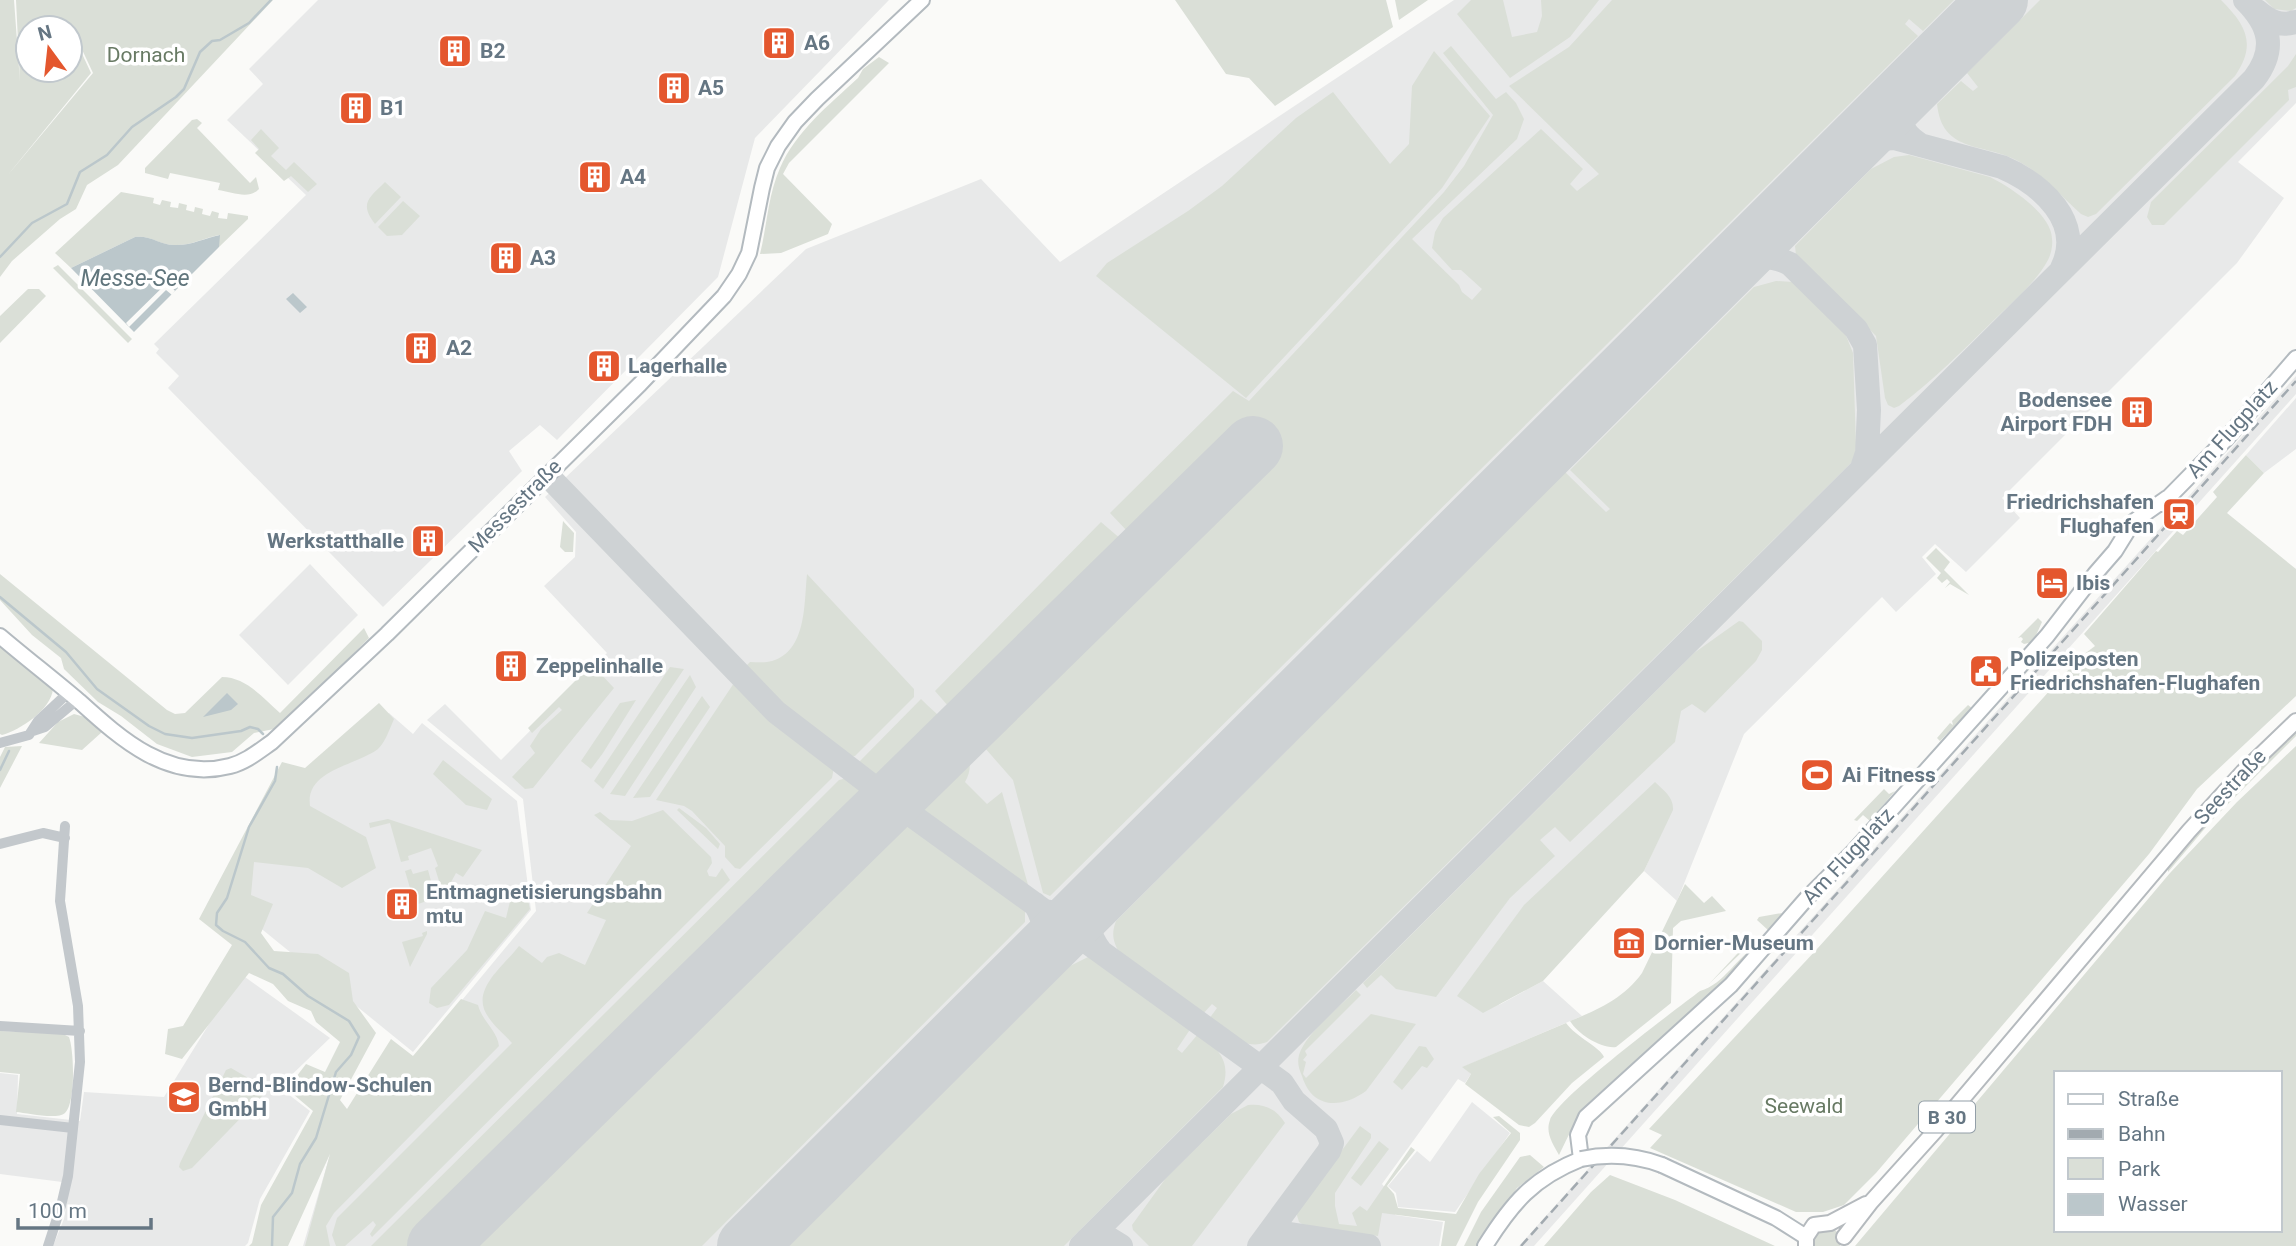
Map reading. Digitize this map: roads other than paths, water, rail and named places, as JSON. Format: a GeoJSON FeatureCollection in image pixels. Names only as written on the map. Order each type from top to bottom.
{"type":"FeatureCollection","features":[{"type":"Feature","properties":{"kind":"street","name":"Messestraße"},"geometry":{"type":"LineString","coordinates":[[0,636],[106,726],[144,754],[173,766],[201,770],[231,766],[272,743],[387,634],[640,384],[724,296],[749,253],[767,168],[778,146],[795,121],[922,0]]}},
{"type":"Feature","properties":{"kind":"street","name":"Am Flugplatz"},"geometry":{"type":"LineString","coordinates":[[1581,1159],[1578,1135],[1586,1117],[1708,1008],[1739,976],[2047,636],[2121,543],[2225,440],[2296,358]]}},
{"type":"Feature","properties":{"kind":"street"},"geometry":{"type":"LineString","coordinates":[[0,743],[29,735],[45,727],[73,696]]}},
{"type":"Feature","properties":{"kind":"street","name":"Seestraße"},"geometry":{"type":"LineString","coordinates":[[1871,1202],[1920,1149],[2168,856],[2243,772],[2296,721]]}},
{"type":"Feature","properties":{"kind":"street"},"geometry":{"type":"LineString","coordinates":[[48,1246],[66,1185],[80,1062],[78,1006],[60,901],[65,826]]}},
{"type":"Feature","properties":{"kind":"street"},"geometry":{"type":"LineString","coordinates":[[0,844],[43,833],[65,838]]}},
{"type":"Feature","properties":{"kind":"street"},"geometry":{"type":"LineString","coordinates":[[0,1026],[80,1031]]}},
{"type":"Feature","properties":{"kind":"street"},"geometry":{"type":"LineString","coordinates":[[0,1120],[73,1128]]}},
{"type":"Feature","properties":{"kind":"street"},"geometry":{"type":"LineString","coordinates":[[1485,1246],[1502,1219],[1534,1183],[1559,1167],[1600,1155],[1632,1156],[1662,1165],[1809,1236]]}},
{"type":"Feature","properties":{"kind":"street","name":"B 30"},"geometry":{"type":"LineString","coordinates":[[1830,1223],[1871,1202]]}},
{"type":"Feature","properties":{"kind":"street","name":"B 30"},"geometry":{"type":"LineString","coordinates":[[1844,1242],[1871,1202]]}},
{"type":"Feature","properties":{"kind":"street","name":"B 30"},"geometry":{"type":"LineString","coordinates":[[1809,1236],[1823,1222],[1830,1223],[1838,1226],[1844,1242]]}},
{"type":"Feature","properties":{"kind":"water","name":"Messe-See"},"geometry":{"type":"Polygon","coordinates":[[[220,235],[219,247],[134,332],[71,268],[135,237],[180,245],[220,235]]]}},
{"type":"Feature","properties":{"kind":"water"},"geometry":{"type":"Polygon","coordinates":[[[293,293],[307,307],[300,313],[286,299],[293,293]]]}},
{"type":"Feature","properties":{"kind":"water"},"geometry":{"type":"Polygon","coordinates":[[[227,693],[238,704],[231,710],[203,717],[227,693]]]}},
{"type":"Feature","properties":{"kind":"waterway"},"geometry":{"type":"LineString","coordinates":[[0,257],[32,223],[67,204],[80,172],[107,155],[132,127],[184,89],[200,52],[212,41],[220,40],[249,23],[271,0]]}},
{"type":"Feature","properties":{"kind":"waterway"},"geometry":{"type":"LineString","coordinates":[[0,597],[66,652],[97,689],[149,726],[165,734],[192,738],[241,731],[250,727],[263,734]]}},
{"type":"Feature","properties":{"kind":"waterway"},"geometry":{"type":"LineString","coordinates":[[0,770],[9,751]]}},
{"type":"Feature","properties":{"kind":"waterway"},"geometry":{"type":"LineString","coordinates":[[272,1246],[273,1217],[292,1193],[300,1164],[316,1138],[336,1072],[351,1055],[359,1037],[349,1021],[308,996],[283,974],[269,968],[245,942],[216,925],[217,913],[227,898],[249,827],[275,781],[277,767]]}},
{"type":"Feature","properties":{"kind":"railway"},"geometry":{"type":"LineString","coordinates":[[1521,1246],[2296,381]]}},
{"type":"Feature","properties":{"kind":"place","name":"A6"},"geometry":{"type":"Point","coordinates":[779,43]}},
{"type":"Feature","properties":{"kind":"place","name":"B2"},"geometry":{"type":"Point","coordinates":[455,51]}},
{"type":"Feature","properties":{"kind":"place","name":"A5"},"geometry":{"type":"Point","coordinates":[674,88]}},
{"type":"Feature","properties":{"kind":"place","name":"B1"},"geometry":{"type":"Point","coordinates":[356,108]}},
{"type":"Feature","properties":{"kind":"place","name":"A4"},"geometry":{"type":"Point","coordinates":[595,177]}},
{"type":"Feature","properties":{"kind":"place","name":"A3"},"geometry":{"type":"Point","coordinates":[506,258]}},
{"type":"Feature","properties":{"kind":"place","name":"A2"},"geometry":{"type":"Point","coordinates":[421,348]}},
{"type":"Feature","properties":{"kind":"place","name":"Lagerhalle"},"geometry":{"type":"Point","coordinates":[604,366]}},
{"type":"Feature","properties":{"kind":"place","name":"Bodensee Airport FDH"},"geometry":{"type":"Point","coordinates":[2137,412]}},
{"type":"Feature","properties":{"kind":"place","name":"Friedrichshafen Flughafen"},"geometry":{"type":"Point","coordinates":[2179,514]}},
{"type":"Feature","properties":{"kind":"place","name":"Werkstatthalle"},"geometry":{"type":"Point","coordinates":[428,541]}},
{"type":"Feature","properties":{"kind":"place","name":"Ibis"},"geometry":{"type":"Point","coordinates":[2052,583]}},
{"type":"Feature","properties":{"kind":"place","name":"Zeppelinhalle"},"geometry":{"type":"Point","coordinates":[511,666]}},
{"type":"Feature","properties":{"kind":"place","name":"Polizeiposten Friedrichshafen-Flughafen"},"geometry":{"type":"Point","coordinates":[1986,671]}},
{"type":"Feature","properties":{"kind":"place","name":"Ai Fitness"},"geometry":{"type":"Point","coordinates":[1817,775]}},
{"type":"Feature","properties":{"kind":"place","name":"Entmagnetisierungsbahn mtu"},"geometry":{"type":"Point","coordinates":[402,904]}},
{"type":"Feature","properties":{"kind":"place","name":"Dornier-Museum"},"geometry":{"type":"Point","coordinates":[1629,943]}},
{"type":"Feature","properties":{"kind":"place","name":"Bernd-Blindow-Schulen GmbH"},"geometry":{"type":"Point","coordinates":[184,1097]}},
{"type":"Feature","properties":{"kind":"park label","name":"Dornach"},"geometry":{"type":"Point","coordinates":[146,55]}},
{"type":"Feature","properties":{"kind":"park label","name":"Seewald"},"geometry":{"type":"Point","coordinates":[1804,1106]}}]}
